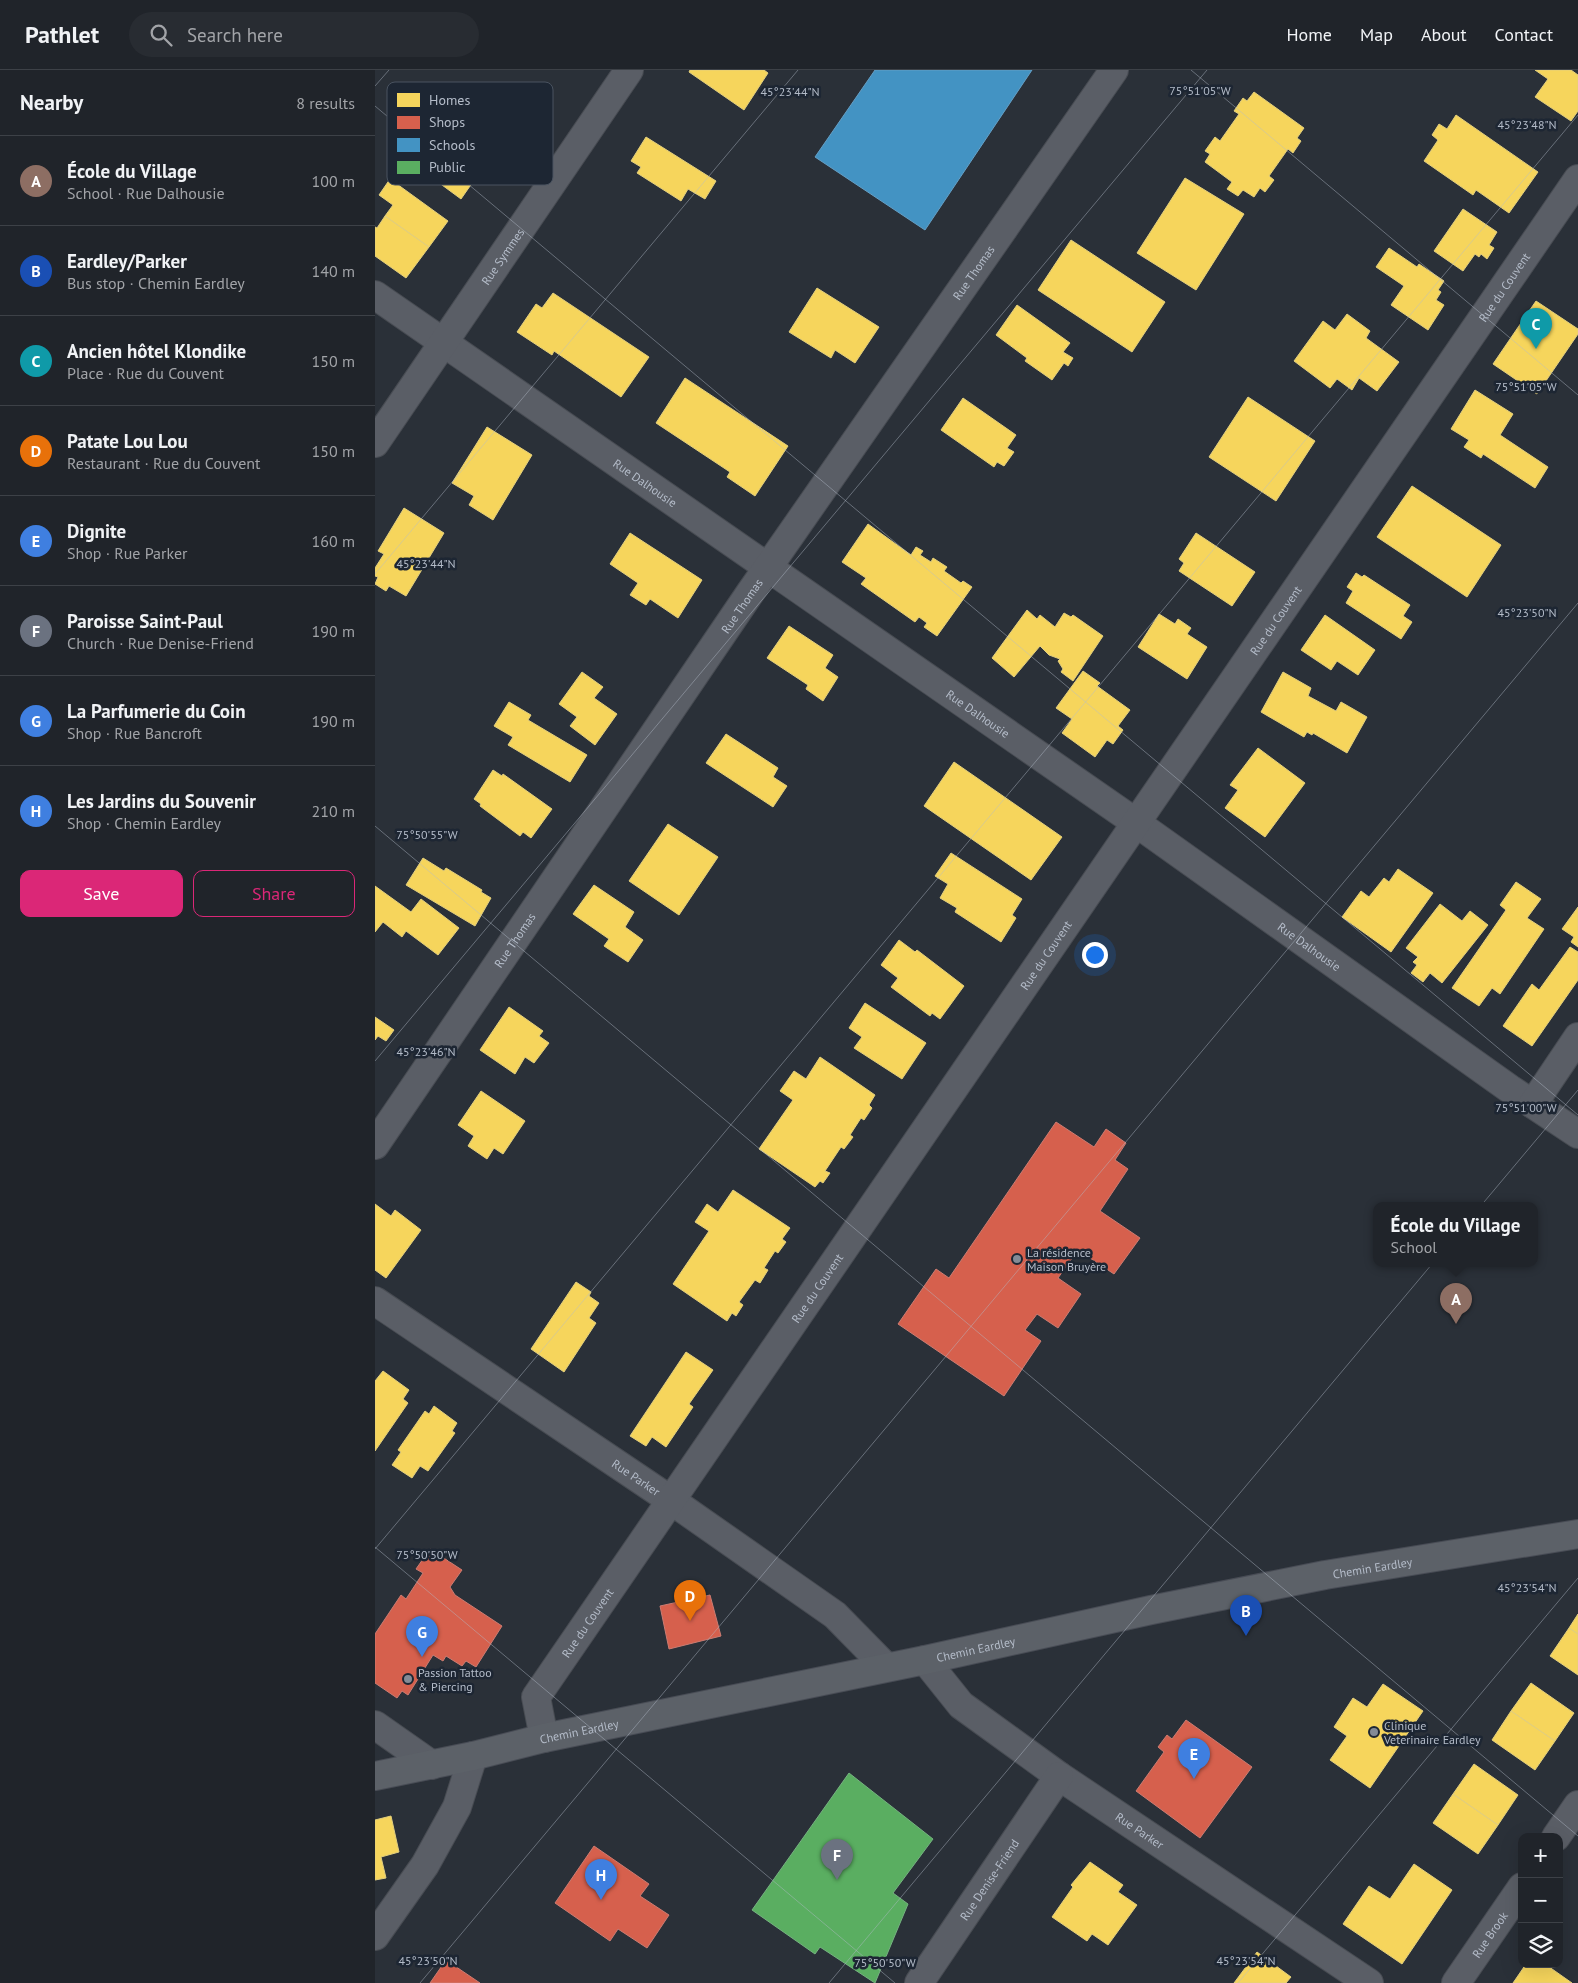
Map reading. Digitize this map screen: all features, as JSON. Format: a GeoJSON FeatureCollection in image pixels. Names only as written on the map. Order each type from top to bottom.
{"type":"FeatureCollection","features":[{"type":"Feature","properties":{"kind":"main road","name":"Chemin Eardley"},"geometry":{"type":"LineString","coordinates":[[375,1776],[473,1756],[544,1738],[925,1660],[1151,1610],[1325,1575],[1578,1534]]}},
{"type":"Feature","properties":{"kind":"street","name":"Rue Symmes"},"geometry":{"type":"LineString","coordinates":[[553,181],[629,70]]}},
{"type":"Feature","properties":{"kind":"street","name":"Rue Thomas"},"geometry":{"type":"LineString","coordinates":[[375,1145],[768,567],[1115,70]]}},
{"type":"Feature","properties":{"kind":"street","name":"Rue du Couvent"},"geometry":{"type":"LineString","coordinates":[[544,1738],[536,1697],[1578,179]]}},
{"type":"Feature","properties":{"kind":"street","name":"Rue Symmes"},"geometry":{"type":"LineString","coordinates":[[375,443],[550,185]]}},
{"type":"Feature","properties":{"kind":"street","name":"Rue Dalhousie"},"geometry":{"type":"LineString","coordinates":[[375,295],[1135,822],[1578,1134]]}},
{"type":"Feature","properties":{"kind":"street"},"geometry":{"type":"LineString","coordinates":[[1533,1104],[1578,1037]]}},
{"type":"Feature","properties":{"kind":"street","name":"Rue Parker"},"geometry":{"type":"LineString","coordinates":[[375,1301],[672,1500],[835,1615],[886,1667]]}},
{"type":"Feature","properties":{"kind":"street","name":"Rue Parker"},"geometry":{"type":"LineString","coordinates":[[925,1660],[961,1705],[1059,1776],[1369,1983]]}},
{"type":"Feature","properties":{"kind":"street"},"geometry":{"type":"LineString","coordinates":[[375,1725],[432,1765]]}},
{"type":"Feature","properties":{"kind":"street"},"geometry":{"type":"LineString","coordinates":[[375,1936],[425,1865],[457,1807],[473,1756]]}},
{"type":"Feature","properties":{"kind":"street","name":"Rue Denise-Friend"},"geometry":{"type":"LineString","coordinates":[[919,1983],[1059,1776]]}},
{"type":"Feature","properties":{"kind":"street"},"geometry":{"type":"LineString","coordinates":[[1559,1833],[1578,1804]]}},
{"type":"Feature","properties":{"kind":"street","name":"Rue Brook"},"geometry":{"type":"LineString","coordinates":[[1456,1983],[1518,1893]]}},
{"type":"Feature","properties":{"kind":"building: Homes"},"geometry":{"type":"Polygon","coordinates":[[[690,70],[764,70],[768,73],[744,110],[689,72],[690,70]]]}},
{"type":"Feature","properties":{"kind":"building: Homes"},"geometry":{"type":"Polygon","coordinates":[[[1535,70],[1571,70],[1578,75],[1578,111],[1571,121],[1535,97],[1548,79],[1535,70]]]}},
{"type":"Feature","properties":{"kind":"building: Homes"},"geometry":{"type":"Polygon","coordinates":[[[1254,92],[1304,128],[1297,138],[1301,141],[1293,153],[1288,149],[1269,176],[1274,180],[1265,192],[1260,188],[1254,197],[1243,190],[1238,196],[1227,189],[1232,182],[1205,162],[1210,154],[1205,151],[1215,137],[1220,141],[1239,114],[1234,111],[1243,98],[1247,101],[1254,92]]]}},
{"type":"Feature","properties":{"kind":"building: Homes"},"geometry":{"type":"Polygon","coordinates":[[[1456,115],[1538,172],[1509,213],[1476,190],[1473,195],[1424,161],[1438,140],[1432,135],[1439,124],[1447,129],[1456,115]]]}},
{"type":"Feature","properties":{"kind":"building: Homes"},"geometry":{"type":"Polygon","coordinates":[[[646,137],[716,181],[705,199],[688,189],[681,201],[637,173],[641,167],[631,161],[646,137]]]}},
{"type":"Feature","properties":{"kind":"building: Homes"},"geometry":{"type":"Polygon","coordinates":[[[1185,178],[1244,214],[1196,290],[1137,253],[1185,178]]]}},
{"type":"Feature","properties":{"kind":"building: Homes"},"geometry":{"type":"Polygon","coordinates":[[[387,183],[387,185],[398,185],[448,221],[429,247],[385,216],[393,205],[379,195],[387,183]]]}},
{"type":"Feature","properties":{"kind":"building: Homes"},"geometry":{"type":"Polygon","coordinates":[[[442,185],[471,185],[461,199],[442,185]]]}},
{"type":"Feature","properties":{"kind":"building: Homes"},"geometry":{"type":"Polygon","coordinates":[[[1463,209],[1497,232],[1489,245],[1494,248],[1487,259],[1481,254],[1479,257],[1475,254],[1463,271],[1434,251],[1463,209]]]}},
{"type":"Feature","properties":{"kind":"building: Homes"},"geometry":{"type":"Polygon","coordinates":[[[385,216],[429,247],[406,278],[375,256],[375,227],[377,228],[385,216]]]}},
{"type":"Feature","properties":{"kind":"building: Homes"},"geometry":{"type":"Polygon","coordinates":[[[1071,240],[1165,302],[1132,352],[1038,290],[1071,240]]]}},
{"type":"Feature","properties":{"kind":"building: Homes"},"geometry":{"type":"Polygon","coordinates":[[[1389,248],[1417,267],[1419,264],[1444,281],[1438,290],[1441,292],[1436,300],[1444,305],[1428,330],[1391,305],[1404,286],[1376,267],[1389,248]]]}},
{"type":"Feature","properties":{"kind":"building: Homes"},"geometry":{"type":"Polygon","coordinates":[[[817,288],[879,327],[855,363],[835,350],[831,358],[789,332],[817,288]]]}},
{"type":"Feature","properties":{"kind":"building: Homes"},"geometry":{"type":"Polygon","coordinates":[[[553,293],[649,357],[621,397],[554,351],[552,355],[517,332],[536,304],[542,308],[553,293]]]}},
{"type":"Feature","properties":{"kind":"building: Homes"},"geometry":{"type":"Polygon","coordinates":[[[1536,301],[1578,329],[1578,334],[1537,394],[1493,364],[1536,301]]]}},
{"type":"Feature","properties":{"kind":"building: Homes"},"geometry":{"type":"Polygon","coordinates":[[[1017,305],[1070,343],[1063,352],[1073,358],[1068,366],[1064,363],[1052,380],[1025,361],[1027,358],[996,335],[1017,305]]]}},
{"type":"Feature","properties":{"kind":"building: Homes"},"geometry":{"type":"Polygon","coordinates":[[[1347,314],[1370,331],[1366,338],[1399,362],[1377,391],[1359,378],[1352,390],[1337,379],[1330,388],[1294,361],[1323,321],[1335,330],[1347,314]]]}},
{"type":"Feature","properties":{"kind":"building: Homes"},"geometry":{"type":"Polygon","coordinates":[[[685,378],[788,446],[755,496],[727,477],[730,472],[656,423],[685,378]]]}},
{"type":"Feature","properties":{"kind":"building: Homes"},"geometry":{"type":"Polygon","coordinates":[[[1475,390],[1513,414],[1500,435],[1548,467],[1535,488],[1483,454],[1481,458],[1464,447],[1469,440],[1451,429],[1475,390]]]}},
{"type":"Feature","properties":{"kind":"building: Homes"},"geometry":{"type":"Polygon","coordinates":[[[1248,397],[1315,441],[1276,501],[1209,457],[1248,397]]]}},
{"type":"Feature","properties":{"kind":"building: Homes"},"geometry":{"type":"Polygon","coordinates":[[[963,398],[1016,435],[1007,448],[1014,452],[1004,466],[997,462],[994,467],[941,430],[963,398]]]}},
{"type":"Feature","properties":{"kind":"building: Homes"},"geometry":{"type":"Polygon","coordinates":[[[487,427],[532,455],[493,520],[469,505],[474,496],[452,483],[487,427]]]}},
{"type":"Feature","properties":{"kind":"building: Homes"},"geometry":{"type":"Polygon","coordinates":[[[1412,486],[1501,545],[1467,597],[1377,537],[1412,486]]]}},
{"type":"Feature","properties":{"kind":"building: Homes"},"geometry":{"type":"Polygon","coordinates":[[[404,508],[444,533],[406,596],[389,586],[386,591],[375,584],[378,577],[375,576],[375,568],[384,554],[378,551],[404,508]]]}},
{"type":"Feature","properties":{"kind":"building: Homes"},"geometry":{"type":"Polygon","coordinates":[[[868,524],[911,555],[916,547],[923,551],[920,555],[931,562],[933,558],[947,567],[944,571],[961,583],[963,581],[972,587],[937,636],[924,627],[927,623],[919,617],[915,622],[861,584],[866,578],[842,562],[868,524]]]}},
{"type":"Feature","properties":{"kind":"building: Homes"},"geometry":{"type":"Polygon","coordinates":[[[630,533],[702,580],[678,618],[650,599],[646,605],[630,595],[638,583],[610,564],[630,533]]]}},
{"type":"Feature","properties":{"kind":"building: Homes"},"geometry":{"type":"Polygon","coordinates":[[[1196,533],[1255,572],[1232,606],[1179,571],[1184,563],[1179,559],[1196,533]]]}},
{"type":"Feature","properties":{"kind":"building: Homes"},"geometry":{"type":"Polygon","coordinates":[[[1356,573],[1362,577],[1364,575],[1410,605],[1403,616],[1412,622],[1401,639],[1346,603],[1353,591],[1347,587],[1356,573]]]}},
{"type":"Feature","properties":{"kind":"building: Homes"},"geometry":{"type":"Polygon","coordinates":[[[1027,610],[1037,619],[1040,615],[1055,627],[1064,613],[1071,617],[1073,615],[1103,636],[1073,681],[1061,672],[1063,669],[1058,661],[1060,659],[1049,655],[1040,646],[1014,677],[992,658],[1027,610]]]}},
{"type":"Feature","properties":{"kind":"building: Homes"},"geometry":{"type":"Polygon","coordinates":[[[1159,614],[1175,624],[1178,619],[1191,628],[1187,634],[1207,647],[1187,679],[1138,647],[1159,614]]]}},
{"type":"Feature","properties":{"kind":"building: Homes"},"geometry":{"type":"Polygon","coordinates":[[[1325,615],[1375,650],[1358,675],[1337,661],[1331,670],[1301,650],[1325,615]]]}},
{"type":"Feature","properties":{"kind":"building: Homes"},"geometry":{"type":"Polygon","coordinates":[[[789,626],[833,655],[825,668],[838,677],[823,701],[806,689],[808,685],[767,658],[789,626]]]}},
{"type":"Feature","properties":{"kind":"building: Homes"},"geometry":{"type":"Polygon","coordinates":[[[1083,671],[1100,683],[1097,686],[1130,710],[1118,726],[1123,730],[1113,744],[1107,740],[1095,757],[1062,733],[1072,719],[1056,708],[1083,671]]]}},
{"type":"Feature","properties":{"kind":"building: Homes"},"geometry":{"type":"Polygon","coordinates":[[[582,672],[603,687],[594,698],[617,714],[595,745],[570,726],[577,717],[559,704],[582,672]]]}},
{"type":"Feature","properties":{"kind":"building: Homes"},"geometry":{"type":"Polygon","coordinates":[[[1283,672],[1311,688],[1308,696],[1336,711],[1341,702],[1367,717],[1347,753],[1313,733],[1312,735],[1307,732],[1304,737],[1261,712],[1283,672]]]}},
{"type":"Feature","properties":{"kind":"building: Homes"},"geometry":{"type":"Polygon","coordinates":[[[509,702],[531,715],[528,720],[587,755],[570,782],[508,745],[513,737],[494,726],[509,702]]]}},
{"type":"Feature","properties":{"kind":"building: Homes"},"geometry":{"type":"Polygon","coordinates":[[[726,734],[778,768],[773,777],[787,786],[773,807],[706,763],[726,734]]]}},
{"type":"Feature","properties":{"kind":"building: Homes"},"geometry":{"type":"Polygon","coordinates":[[[1258,748],[1305,783],[1265,837],[1225,808],[1238,790],[1230,785],[1258,748]]]}},
{"type":"Feature","properties":{"kind":"building: Homes"},"geometry":{"type":"Polygon","coordinates":[[[954,762],[1062,837],[1031,880],[924,806],[954,762]]]}},
{"type":"Feature","properties":{"kind":"building: Homes"},"geometry":{"type":"Polygon","coordinates":[[[493,770],[502,776],[503,774],[552,809],[531,838],[523,832],[520,836],[480,806],[481,804],[474,799],[493,770]]]}},
{"type":"Feature","properties":{"kind":"building: Homes"},"geometry":{"type":"Polygon","coordinates":[[[668,824],[718,857],[679,915],[629,881],[668,824]]]}},
{"type":"Feature","properties":{"kind":"building: Homes"},"geometry":{"type":"Polygon","coordinates":[[[951,853],[1022,899],[1012,915],[1016,918],[1001,942],[955,912],[957,908],[940,898],[948,884],[935,876],[951,853]]]}},
{"type":"Feature","properties":{"kind":"building: Homes"},"geometry":{"type":"Polygon","coordinates":[[[423,858],[444,871],[446,868],[482,890],[481,892],[491,898],[475,926],[406,885],[423,858]]]}},
{"type":"Feature","properties":{"kind":"building: Homes"},"geometry":{"type":"Polygon","coordinates":[[[1398,869],[1433,893],[1391,952],[1342,917],[1361,891],[1369,897],[1384,878],[1389,882],[1398,869]]]}},
{"type":"Feature","properties":{"kind":"building: Homes"},"geometry":{"type":"Polygon","coordinates":[[[1516,882],[1541,899],[1527,918],[1544,929],[1500,994],[1492,988],[1479,1006],[1452,988],[1506,910],[1500,905],[1516,882]]]}},
{"type":"Feature","properties":{"kind":"building: Homes"},"geometry":{"type":"Polygon","coordinates":[[[594,885],[634,912],[625,927],[643,940],[628,962],[604,946],[609,939],[573,914],[594,885]]]}},
{"type":"Feature","properties":{"kind":"building: Homes"},"geometry":{"type":"Polygon","coordinates":[[[375,886],[411,912],[421,899],[459,928],[438,955],[406,931],[402,937],[383,922],[375,932],[375,886]]]}},
{"type":"Feature","properties":{"kind":"building: Homes"},"geometry":{"type":"Polygon","coordinates":[[[1440,904],[1462,921],[1470,911],[1488,925],[1442,983],[1430,973],[1423,982],[1411,973],[1417,965],[1413,962],[1418,957],[1406,948],[1440,904]]]}},
{"type":"Feature","properties":{"kind":"building: Homes"},"geometry":{"type":"Polygon","coordinates":[[[1578,907],[1578,947],[1571,942],[1574,937],[1562,929],[1578,907]]]}},
{"type":"Feature","properties":{"kind":"building: Homes"},"geometry":{"type":"Polygon","coordinates":[[[899,940],[915,952],[917,950],[964,986],[940,1019],[932,1013],[930,1016],[891,987],[898,978],[881,965],[899,940]]]}},
{"type":"Feature","properties":{"kind":"building: Homes"},"geometry":{"type":"Polygon","coordinates":[[[1570,947],[1578,952],[1578,980],[1532,1046],[1503,1026],[1532,984],[1539,990],[1570,947]]]}},
{"type":"Feature","properties":{"kind":"building: Homes"},"geometry":{"type":"Polygon","coordinates":[[[865,1003],[926,1043],[902,1079],[854,1048],[862,1037],[849,1028],[865,1003]]]}},
{"type":"Feature","properties":{"kind":"building: Homes"},"geometry":{"type":"Polygon","coordinates":[[[509,1007],[543,1031],[539,1036],[549,1043],[534,1063],[525,1057],[515,1074],[480,1050],[509,1007]]]}},
{"type":"Feature","properties":{"kind":"building: Homes"},"geometry":{"type":"Polygon","coordinates":[[[375,1017],[394,1030],[386,1041],[378,1036],[375,1040],[375,1017]]]}},
{"type":"Feature","properties":{"kind":"building: Homes"},"geometry":{"type":"Polygon","coordinates":[[[820,1057],[875,1095],[869,1105],[872,1108],[864,1120],[861,1118],[850,1135],[853,1137],[844,1149],[841,1147],[825,1171],[830,1173],[823,1183],[820,1181],[815,1187],[759,1149],[793,1100],[780,1091],[794,1071],[806,1079],[820,1057]]]}},
{"type":"Feature","properties":{"kind":"building: Homes"},"geometry":{"type":"Polygon","coordinates":[[[481,1091],[525,1121],[503,1154],[494,1148],[487,1159],[468,1146],[474,1136],[458,1125],[481,1091]]]}},
{"type":"Feature","properties":{"kind":"building: Homes"},"geometry":{"type":"Polygon","coordinates":[[[733,1190],[790,1228],[782,1239],[786,1242],[778,1253],[775,1251],[764,1268],[768,1270],[760,1283],[755,1280],[739,1302],[743,1305],[736,1316],[732,1313],[727,1321],[673,1284],[709,1231],[695,1222],[707,1204],[718,1212],[733,1190]]]}},
{"type":"Feature","properties":{"kind":"building: Homes"},"geometry":{"type":"Polygon","coordinates":[[[375,1204],[391,1216],[395,1210],[421,1230],[386,1278],[375,1270],[375,1204]]]}},
{"type":"Feature","properties":{"kind":"building: Homes"},"geometry":{"type":"Polygon","coordinates":[[[576,1282],[591,1292],[589,1296],[599,1303],[589,1318],[596,1323],[564,1372],[531,1349],[576,1282]]]}},
{"type":"Feature","properties":{"kind":"building: Homes"},"geometry":{"type":"Polygon","coordinates":[[[686,1352],[713,1370],[689,1404],[693,1407],[666,1447],[652,1437],[646,1446],[630,1436],[686,1352]]]}},
{"type":"Feature","properties":{"kind":"building: Homes"},"geometry":{"type":"Polygon","coordinates":[[[383,1371],[409,1390],[403,1399],[408,1403],[375,1451],[375,1381],[383,1371]]]}},
{"type":"Feature","properties":{"kind":"building: Homes"},"geometry":{"type":"Polygon","coordinates":[[[434,1406],[457,1423],[452,1431],[455,1433],[428,1471],[420,1466],[412,1478],[392,1465],[401,1452],[398,1450],[425,1411],[429,1414],[434,1406]]]}},
{"type":"Feature","properties":{"kind":"building: Homes"},"geometry":{"type":"Polygon","coordinates":[[[1578,1614],[1578,1634],[1569,1628],[1578,1614]]]}},
{"type":"Feature","properties":{"kind":"building: Homes"},"geometry":{"type":"Polygon","coordinates":[[[1569,1628],[1578,1634],[1578,1675],[1550,1656],[1569,1628]]]}},
{"type":"Feature","properties":{"kind":"building: Homes"},"geometry":{"type":"Polygon","coordinates":[[[1531,1683],[1574,1713],[1555,1741],[1511,1711],[1531,1683]]]}},
{"type":"Feature","properties":{"kind":"building: Homes","name":"Clinique Veterinaire Eardley"},"geometry":{"type":"Polygon","coordinates":[[[1383,1684],[1423,1711],[1370,1788],[1330,1760],[1347,1736],[1334,1727],[1353,1698],[1367,1707],[1383,1684]]]}},
{"type":"Feature","properties":{"kind":"building: Homes"},"geometry":{"type":"Polygon","coordinates":[[[1511,1711],[1555,1741],[1535,1770],[1492,1740],[1511,1711]]]}},
{"type":"Feature","properties":{"kind":"building: Homes"},"geometry":{"type":"Polygon","coordinates":[[[1474,1764],[1518,1795],[1498,1825],[1453,1794],[1474,1764]]]}},
{"type":"Feature","properties":{"kind":"building: Homes"},"geometry":{"type":"Polygon","coordinates":[[[1453,1794],[1498,1825],[1478,1854],[1433,1823],[1453,1794]]]}},
{"type":"Feature","properties":{"kind":"building: Homes"},"geometry":{"type":"Polygon","coordinates":[[[391,1816],[399,1852],[381,1857],[386,1878],[375,1880],[375,1820],[391,1816]]]}},
{"type":"Feature","properties":{"kind":"building: Homes"},"geometry":{"type":"Polygon","coordinates":[[[1090,1862],[1123,1885],[1118,1892],[1137,1905],[1108,1945],[1092,1934],[1087,1941],[1052,1917],[1073,1887],[1071,1885],[1090,1862]]]}},
{"type":"Feature","properties":{"kind":"building: Homes"},"geometry":{"type":"Polygon","coordinates":[[[1414,1864],[1452,1890],[1402,1964],[1343,1924],[1369,1886],[1390,1899],[1414,1864]]]}},
{"type":"Feature","properties":{"kind":"building: Homes"},"geometry":{"type":"Polygon","coordinates":[[[1257,1952],[1291,1977],[1286,1983],[1234,1983],[1257,1952]]]}},
{"type":"Feature","properties":{"kind":"building: Homes"},"geometry":{"type":"Polygon","coordinates":[[[1523,1968],[1551,1968],[1572,1983],[1513,1983],[1523,1968]]]}},
{"type":"Feature","properties":{"kind":"building: Shops","name":"La résidence Maison Bruyère"},"geometry":{"type":"Polygon","coordinates":[[[1056,1122],[1094,1147],[1106,1129],[1126,1143],[1115,1160],[1128,1169],[1100,1211],[1140,1238],[1114,1274],[1078,1250],[1058,1278],[1081,1294],[1058,1328],[1037,1314],[1025,1330],[1041,1341],[1004,1396],[898,1324],[936,1269],[949,1278],[1056,1122]]]}},
{"type":"Feature","properties":{"kind":"building: Shops"},"geometry":{"type":"Polygon","coordinates":[[[430,1549],[462,1570],[450,1587],[455,1595],[502,1626],[476,1667],[466,1661],[462,1666],[446,1656],[443,1661],[433,1655],[408,1695],[402,1691],[397,1698],[375,1683],[375,1634],[401,1595],[406,1599],[423,1573],[416,1569],[430,1549]]]}},
{"type":"Feature","properties":{"kind":"building: Shops"},"geometry":{"type":"Polygon","coordinates":[[[710,1595],[721,1636],[669,1649],[660,1606],[710,1595]]]}},
{"type":"Feature","properties":{"kind":"building: Shops"},"geometry":{"type":"Polygon","coordinates":[[[1186,1720],[1252,1767],[1200,1838],[1136,1791],[1164,1752],[1158,1747],[1167,1735],[1172,1739],[1186,1720]]]}},
{"type":"Feature","properties":{"kind":"building: Shops"},"geometry":{"type":"Polygon","coordinates":[[[594,1846],[649,1884],[640,1896],[669,1915],[647,1948],[618,1929],[610,1941],[555,1903],[594,1846]]]}},
{"type":"Feature","properties":{"kind":"building: Shops"},"geometry":{"type":"Polygon","coordinates":[[[446,1960],[480,1983],[430,1983],[446,1960]]]}},
{"type":"Feature","properties":{"kind":"building: Schools"},"geometry":{"type":"Polygon","coordinates":[[[875,70],[1032,70],[925,230],[815,157],[875,70]]]}},
{"type":"Feature","properties":{"kind":"building: Public"},"geometry":{"type":"Polygon","coordinates":[[[849,1773],[933,1839],[893,1893],[908,1904],[875,1983],[820,1947],[815,1954],[752,1910],[849,1773]]]}},
{"type":"Feature","properties":{"kind":"place","name":"Ancien hôtel Klondike"},"geometry":{"type":"Point","coordinates":[1536,349]}},
{"type":"Feature","properties":{"kind":"place","name":"La résidence Maison Bruyère"},"geometry":{"type":"Point","coordinates":[1017,1259]}},
{"type":"Feature","properties":{"kind":"place","name":"École du Village"},"geometry":{"type":"Point","coordinates":[1456,1324]}},
{"type":"Feature","properties":{"kind":"place","name":"Patate Lou Lou"},"geometry":{"type":"Point","coordinates":[690,1621]}},
{"type":"Feature","properties":{"kind":"place","name":"Eardley/Parker"},"geometry":{"type":"Point","coordinates":[1246,1636]}},
{"type":"Feature","properties":{"kind":"place","name":"La Parfumerie du Coin"},"geometry":{"type":"Point","coordinates":[422,1657]}},
{"type":"Feature","properties":{"kind":"place","name":"Passion Tattoo & Piercing"},"geometry":{"type":"Point","coordinates":[408,1679]}},
{"type":"Feature","properties":{"kind":"place","name":"Clinique Veterinaire Eardley"},"geometry":{"type":"Point","coordinates":[1374,1732]}},
{"type":"Feature","properties":{"kind":"place","name":"Dignite"},"geometry":{"type":"Point","coordinates":[1194,1779]}},
{"type":"Feature","properties":{"kind":"place","name":"Paroisse Saint-Paul"},"geometry":{"type":"Point","coordinates":[837,1880]}},
{"type":"Feature","properties":{"kind":"place","name":"Les Jardins du Souvenir"},"geometry":{"type":"Point","coordinates":[601,1900]}}]}
